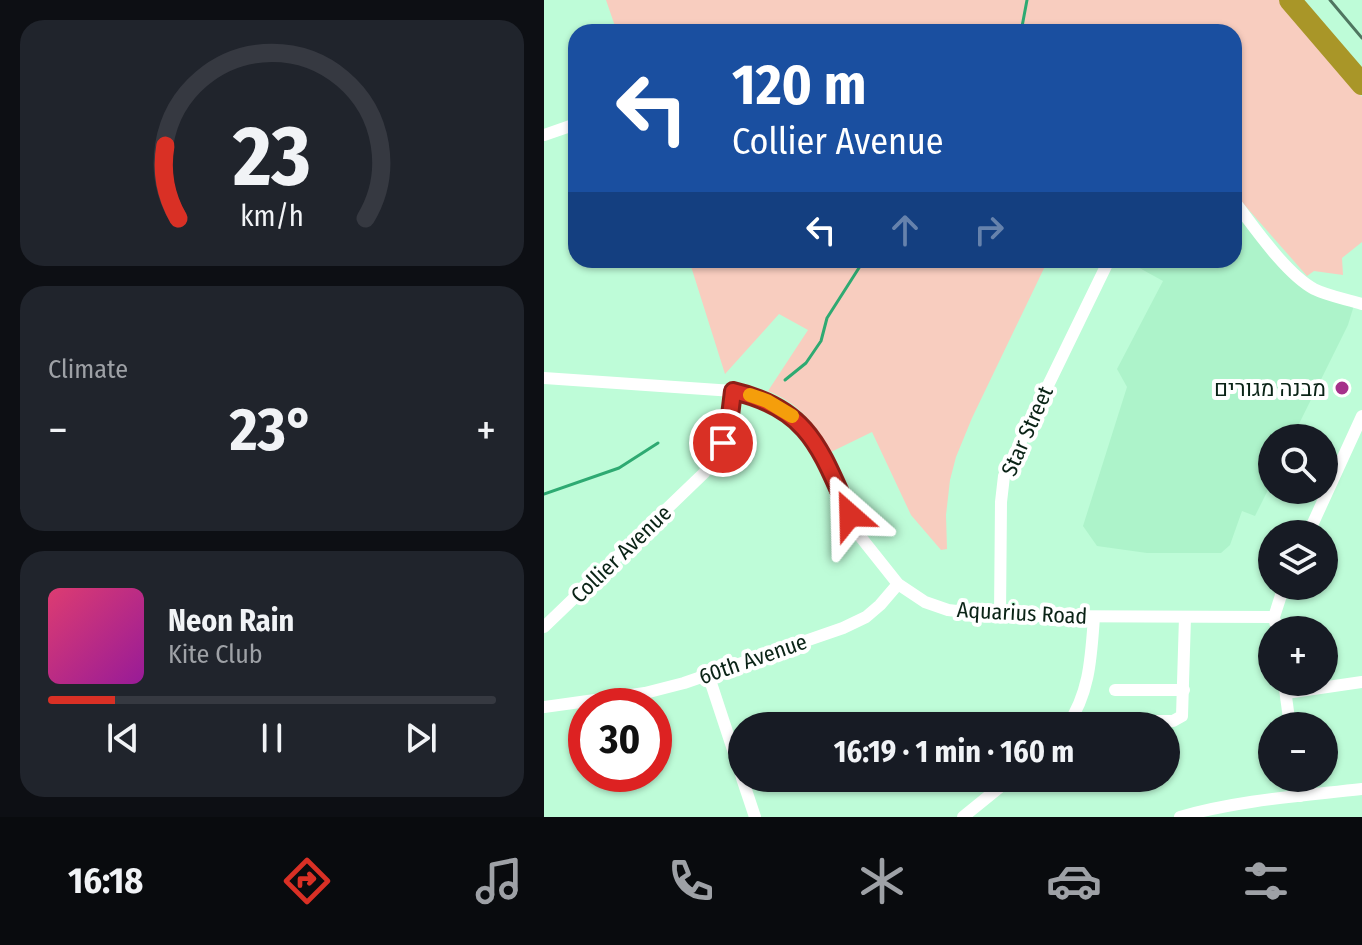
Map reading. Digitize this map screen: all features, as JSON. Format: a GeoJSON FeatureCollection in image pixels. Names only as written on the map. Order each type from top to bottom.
{"type":"FeatureCollection","features":[{"type":"Feature","properties":{"kind":"highway"},"geometry":{"type":"LineString","coordinates":[[1290,0],[1362,84]]}},
{"type":"Feature","properties":{"kind":"street"},"geometry":{"type":"LineString","coordinates":[[544,135],[568,127]]}},
{"type":"Feature","properties":{"kind":"street"},"geometry":{"type":"LineString","coordinates":[[1242,211],[1264,240],[1306,283],[1321,292],[1362,304]]}},
{"type":"Feature","properties":{"kind":"street","name":"Star Street"},"geometry":{"type":"LineString","coordinates":[[1000,616],[1004,476],[1105,268]]}},
{"type":"Feature","properties":{"kind":"street"},"geometry":{"type":"LineString","coordinates":[[544,362],[546,378],[733,391]]}},
{"type":"Feature","properties":{"kind":"street","name":"Aquarius Road"},"geometry":{"type":"LineString","coordinates":[[733,391],[767,401],[803,426],[831,475],[859,535],[898,584],[925,602],[948,610],[1000,616],[1185,617],[1258,623]]}},
{"type":"Feature","properties":{"kind":"street","name":"Collier Avenue"},"geometry":{"type":"LineString","coordinates":[[544,627],[704,473],[723,443],[733,391]]}},
{"type":"Feature","properties":{"kind":"street"},"geometry":{"type":"LineString","coordinates":[[1314,520],[1362,416]]}},
{"type":"Feature","properties":{"kind":"street","name":"60th Avenue"},"geometry":{"type":"LineString","coordinates":[[544,707],[645,693],[843,628],[866,617],[898,584]]}},
{"type":"Feature","properties":{"kind":"street"},"geometry":{"type":"LineString","coordinates":[[1076,712],[1089,676],[1094,617]]}},
{"type":"Feature","properties":{"kind":"street"},"geometry":{"type":"LineString","coordinates":[[1180,717],[1183,713],[1185,617]]}},
{"type":"Feature","properties":{"kind":"street"},"geometry":{"type":"LineString","coordinates":[[708,674],[728,735]]}},
{"type":"Feature","properties":{"kind":"street"},"geometry":{"type":"LineString","coordinates":[[1338,684],[1362,682]]}},
{"type":"Feature","properties":{"kind":"street"},"geometry":{"type":"LineString","coordinates":[[1115,690],[1184,690]]}},
{"type":"Feature","properties":{"kind":"street"},"geometry":{"type":"LineString","coordinates":[[1180,817],[1203,810],[1362,789]]}},
{"type":"Feature","properties":{"kind":"street"},"geometry":{"type":"LineString","coordinates":[[747,792],[755,817]]}},
{"type":"Feature","properties":{"kind":"street"},"geometry":{"type":"LineString","coordinates":[[963,817],[994,792]]}},
{"type":"Feature","properties":{"kind":"street"},"geometry":{"type":"LineString","coordinates":[[1300,792],[1300,796]]}},
{"type":"Feature","properties":{"kind":"shaded area"},"geometry":{"type":"Polygon","coordinates":[[[606,0],[1279,0],[1362,97],[1362,242],[1342,258],[1343,275],[1314,271],[1307,276],[1242,202],[1242,24],[614,24],[606,0]]]}},
{"type":"Feature","properties":{"kind":"shaded area"},"geometry":{"type":"Polygon","coordinates":[[[1242,212],[1293,273],[1355,302],[1348,325],[1299,424],[1258,424],[1258,504],[1261,504],[1255,516],[1242,511],[1230,545],[1221,553],[1147,553],[1097,546],[1083,526],[1127,387],[1117,369],[1163,281],[1139,268],[1242,268],[1242,212]]]}},
{"type":"Feature","properties":{"kind":"shaded area"},"geometry":{"type":"Polygon","coordinates":[[[692,268],[1044,268],[956,457],[946,515],[947,549],[941,550],[911,515],[872,432],[831,452],[805,416],[788,401],[768,391],[808,330],[779,314],[725,374],[692,268]]]}},
{"type":"Feature","properties":{"kind":"waterway"},"geometry":{"type":"LineString","coordinates":[[1022,24],[1027,0]]}},
{"type":"Feature","properties":{"kind":"waterway"},"geometry":{"type":"LineString","coordinates":[[785,380],[806,363],[821,341],[827,318],[859,268]]}},
{"type":"Feature","properties":{"kind":"waterway"},"geometry":{"type":"LineString","coordinates":[[544,494],[619,468],[658,443]]}},
{"type":"Feature","properties":{"kind":"railway"},"geometry":{"type":"LineString","coordinates":[[1330,0],[1362,38]]}},
{"type":"Feature","properties":{"kind":"slow traffic"},"geometry":{"type":"LineString","coordinates":[[750,395],[792,416]]}},
{"type":"Feature","properties":{"kind":"place","name":"מבנה מגורים"},"geometry":{"type":"Point","coordinates":[1342,388]}},
{"type":"Feature","properties":{"kind":"route"},"geometry":{"type":"LineString","coordinates":[[723,443],[733,391],[767,401],[785,411],[803,426],[850,515]]}}]}
